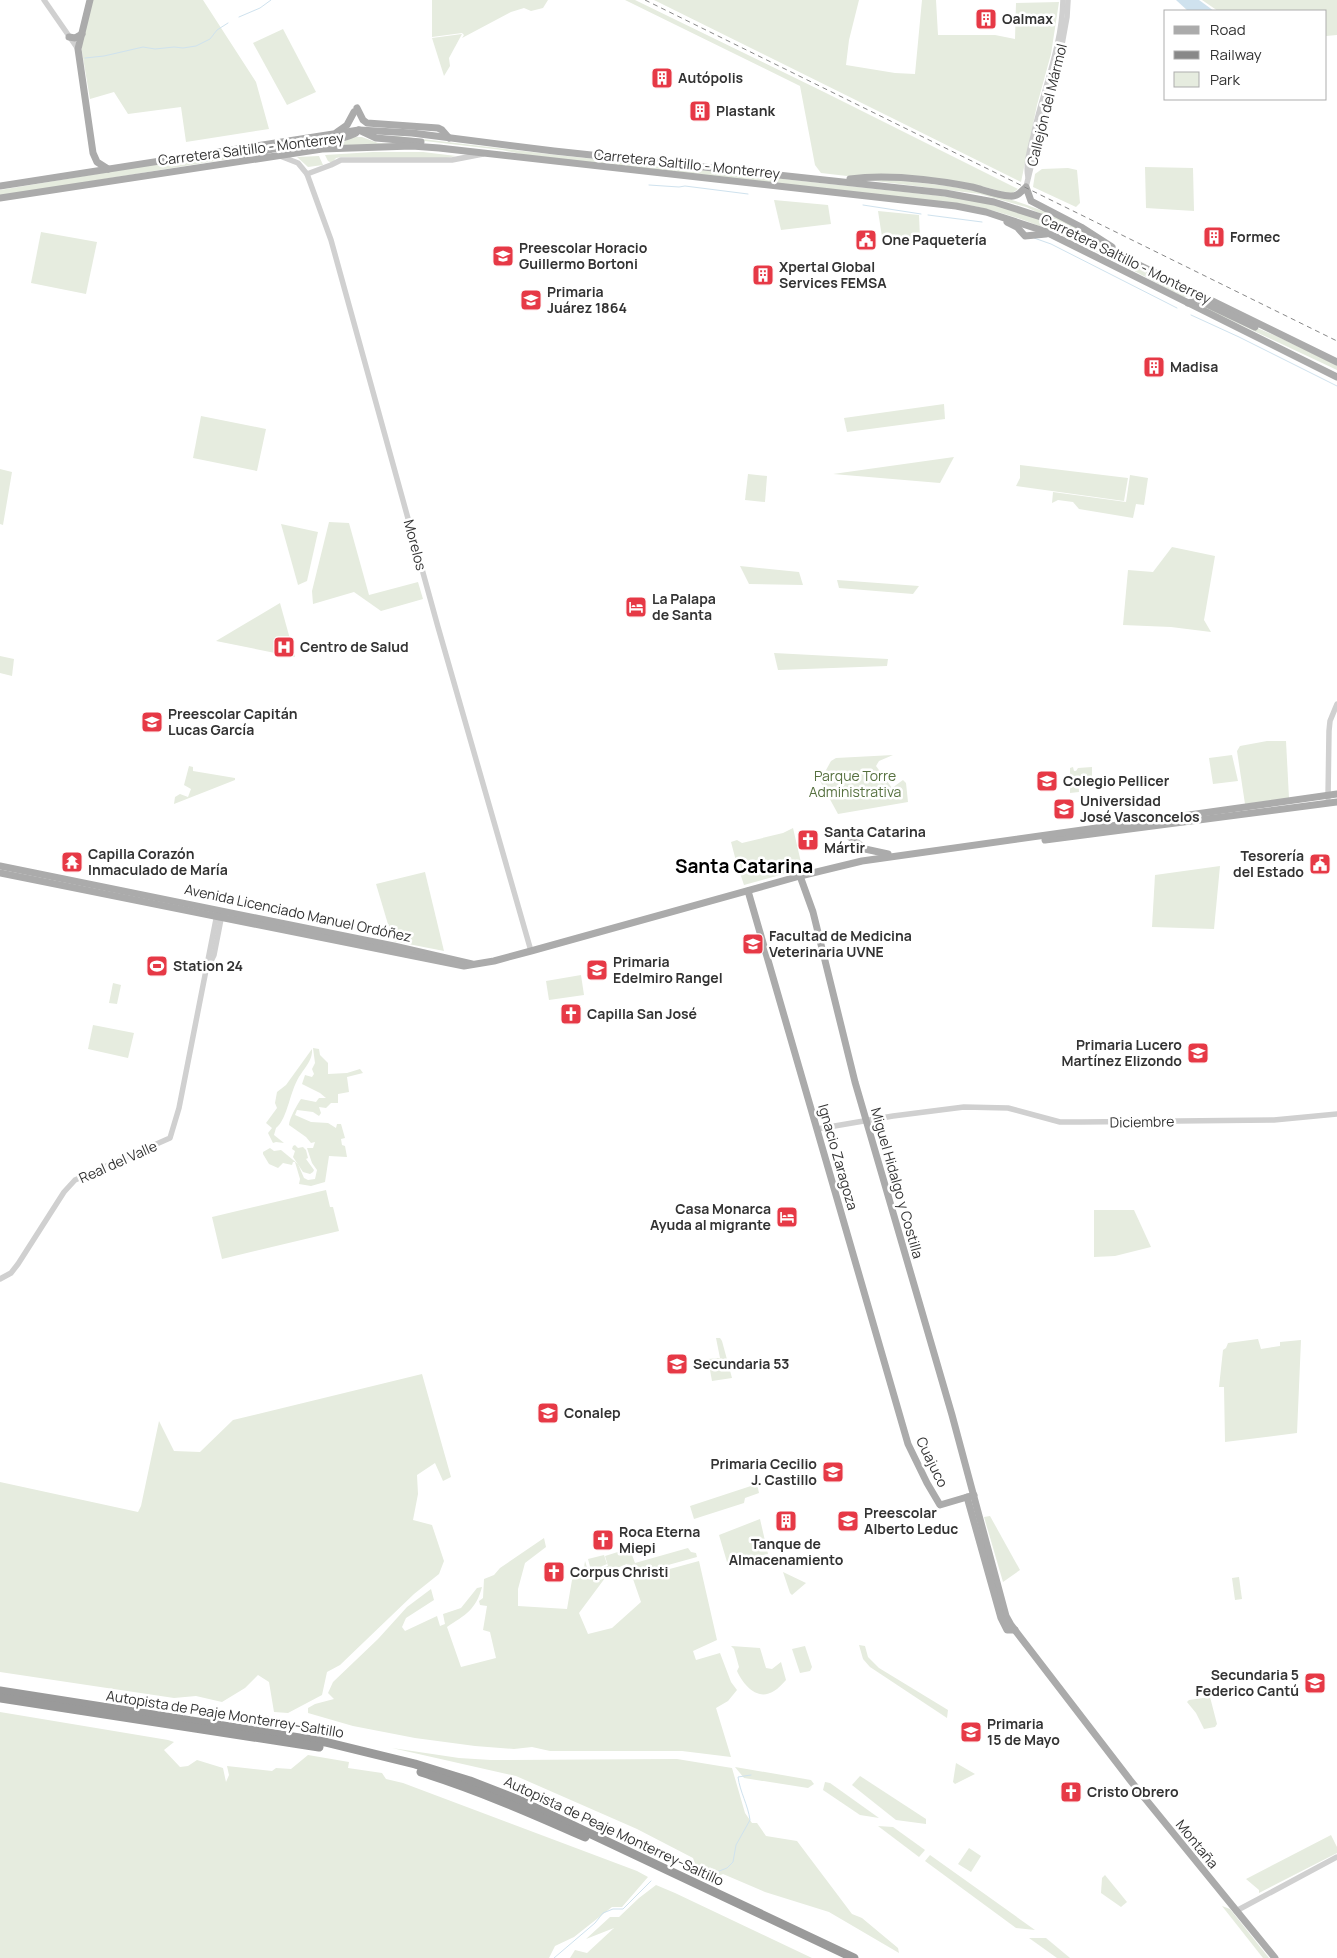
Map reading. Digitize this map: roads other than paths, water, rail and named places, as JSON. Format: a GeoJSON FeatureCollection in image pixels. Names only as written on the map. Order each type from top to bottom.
{"type":"FeatureCollection","features":[{"type":"Feature","properties":{"kind":"highway","name":"Autopista de Peaje Monterrey-Saltillo"},"geometry":{"type":"LineString","coordinates":[[0,1692],[325,1742],[376,1753],[445,1773],[539,1809],[854,1958]]}},
{"type":"Feature","properties":{"kind":"highway"},"geometry":{"type":"LineString","coordinates":[[0,1698],[324,1748],[412,1769],[466,1787],[535,1814],[840,1958]]}},
{"type":"Feature","properties":{"kind":"main road"},"geometry":{"type":"LineString","coordinates":[[90,0],[78,49],[93,153],[97,162],[108,169]]}},
{"type":"Feature","properties":{"kind":"main road"},"geometry":{"type":"LineString","coordinates":[[69,37],[77,37],[82,34]]}},
{"type":"Feature","properties":{"kind":"main road"},"geometry":{"type":"LineString","coordinates":[[333,134],[347,125],[356,110],[367,123],[438,128],[449,138]]}},
{"type":"Feature","properties":{"kind":"main road"},"geometry":{"type":"LineString","coordinates":[[238,161],[268,150],[342,138],[359,130],[376,138],[503,152],[537,160]]}},
{"type":"Feature","properties":{"kind":"main road","name":"Carretera Saltillo - Monterrey"},"geometry":{"type":"LineString","coordinates":[[0,186],[359,130],[399,132],[562,152],[945,193],[1002,204],[1041,217],[1337,362]]}},
{"type":"Feature","properties":{"kind":"main road","name":"Carretera Saltillo - Monterrey"},"geometry":{"type":"LineString","coordinates":[[0,198],[322,149],[412,146],[925,202],[986,212],[1054,235],[1188,303],[1337,375]]}},
{"type":"Feature","properties":{"kind":"main road"},"geometry":{"type":"LineString","coordinates":[[842,181],[864,178],[890,178],[971,187],[1010,196],[1019,194],[1026,187],[1031,201],[1087,231],[1117,250],[1124,257]]}},
{"type":"Feature","properties":{"kind":"main road"},"geometry":{"type":"LineString","coordinates":[[986,212],[1013,225],[1025,236],[1038,233],[1054,235]]}},
{"type":"Feature","properties":{"kind":"main road"},"geometry":{"type":"LineString","coordinates":[[1188,303],[1198,300],[1244,322],[1286,338]]}},
{"type":"Feature","properties":{"kind":"main road","name":"Avenida Licenciado Manuel Ordóñez"},"geometry":{"type":"LineString","coordinates":[[0,866],[158,902],[460,966],[494,961],[800,876],[854,864],[900,860],[1132,829],[1214,812],[1263,809],[1328,799],[1337,794]]}},
{"type":"Feature","properties":{"kind":"main road"},"geometry":{"type":"LineString","coordinates":[[1328,799],[1337,800]]}},
{"type":"Feature","properties":{"kind":"main road","name":"Avenida Licenciado Manuel Ordóñez"},"geometry":{"type":"LineString","coordinates":[[854,864],[908,854],[1178,820],[1227,817],[1234,812],[1263,809]]}},
{"type":"Feature","properties":{"kind":"main road"},"geometry":{"type":"LineString","coordinates":[[1214,812],[1227,817]]}},
{"type":"Feature","properties":{"kind":"main road"},"geometry":{"type":"LineString","coordinates":[[1132,829],[1143,833]]}},
{"type":"Feature","properties":{"kind":"main road"},"geometry":{"type":"LineString","coordinates":[[845,833],[860,846],[871,852],[908,854]]}},
{"type":"Feature","properties":{"kind":"main road","name":"Avenida Licenciado Manuel Ordóñez"},"geometry":{"type":"LineString","coordinates":[[0,873],[135,900],[176,901],[220,914]]}},
{"type":"Feature","properties":{"kind":"main road","name":"Miguel Hidalgo y Costilla"},"geometry":{"type":"LineString","coordinates":[[800,876],[813,912],[843,1036],[971,1496]]}},
{"type":"Feature","properties":{"kind":"main road","name":"Ignacio Zaragoza"},"geometry":{"type":"LineString","coordinates":[[748,891],[904,1431]]}},
{"type":"Feature","properties":{"kind":"main road","name":"Cuajuco"},"geometry":{"type":"LineString","coordinates":[[904,1431],[920,1469],[940,1504],[971,1496]]}},
{"type":"Feature","properties":{"kind":"main road","name":"Montaña"},"geometry":{"type":"LineString","coordinates":[[971,1496],[1001,1618],[1007,1630],[1015,1630],[1130,1780],[1275,1958]]}},
{"type":"Feature","properties":{"kind":"street"},"geometry":{"type":"LineString","coordinates":[[44,0],[78,49]]}},
{"type":"Feature","properties":{"kind":"street","name":"Callejón del Mármol"},"geometry":{"type":"LineString","coordinates":[[1052,76],[1063,0]]}},
{"type":"Feature","properties":{"kind":"street","name":"Callejón del Mármol"},"geometry":{"type":"LineString","coordinates":[[1026,187],[1067,17],[1068,0]]}},
{"type":"Feature","properties":{"kind":"street"},"geometry":{"type":"LineString","coordinates":[[278,156],[298,163],[307,174],[341,160],[452,160],[484,154]]}},
{"type":"Feature","properties":{"kind":"street","name":"Morelos"},"geometry":{"type":"LineString","coordinates":[[307,174],[335,251],[438,627],[531,951]]}},
{"type":"Feature","properties":{"kind":"street"},"geometry":{"type":"LineString","coordinates":[[1328,799],[1330,720],[1337,704]]}},
{"type":"Feature","properties":{"kind":"street","name":"Real del Valle"},"geometry":{"type":"LineString","coordinates":[[0,1279],[11,1273],[18,1264],[69,1185],[82,1177],[170,1138],[179,1108],[208,967],[212,962],[220,914]]}},
{"type":"Feature","properties":{"kind":"street","name":"Diciembre"},"geometry":{"type":"LineString","coordinates":[[817,1129],[949,1108],[969,1107],[1008,1108],[1060,1122],[1274,1120],[1337,1114]]}},
{"type":"Feature","properties":{"kind":"street"},"geometry":{"type":"LineString","coordinates":[[1236,1911],[1337,1857]]}},
{"type":"Feature","properties":{"kind":"water"},"geometry":{"type":"Polygon","coordinates":[[[1176,0],[1199,0],[1213,10],[1187,10],[1176,0]]]}},
{"type":"Feature","properties":{"kind":"waterway"},"geometry":{"type":"LineString","coordinates":[[239,17],[260,8],[271,0]]}},
{"type":"Feature","properties":{"kind":"waterway"},"geometry":{"type":"LineString","coordinates":[[85,58],[104,56],[143,47],[155,49],[196,46],[210,39],[217,30],[228,23]]}},
{"type":"Feature","properties":{"kind":"waterway"},"geometry":{"type":"LineString","coordinates":[[649,185],[685,186],[748,194]]}},
{"type":"Feature","properties":{"kind":"waterway"},"geometry":{"type":"LineString","coordinates":[[863,205],[921,214]]}},
{"type":"Feature","properties":{"kind":"waterway"},"geometry":{"type":"LineString","coordinates":[[928,215],[982,222]]}},
{"type":"Feature","properties":{"kind":"waterway"},"geometry":{"type":"LineString","coordinates":[[1034,238],[1051,244],[1177,308]]}},
{"type":"Feature","properties":{"kind":"waterway"},"geometry":{"type":"LineString","coordinates":[[1191,315],[1337,386]]}},
{"type":"Feature","properties":{"kind":"waterway"},"geometry":{"type":"LineString","coordinates":[[708,1881],[714,1873],[727,1868],[733,1862],[736,1845],[750,1820],[738,1777],[751,1775]]}},
{"type":"Feature","properties":{"kind":"waterway"},"geometry":{"type":"LineString","coordinates":[[554,1958],[595,1923],[603,1913],[613,1909],[623,1909],[651,1881]]}},
{"type":"Feature","properties":{"kind":"railway"},"geometry":{"type":"LineString","coordinates":[[645,0],[1337,341]]}},
{"type":"Feature","properties":{"kind":"place","name":"Oalmax"},"geometry":{"type":"Point","coordinates":[986,19]}},
{"type":"Feature","properties":{"kind":"place","name":"Autópolis"},"geometry":{"type":"Point","coordinates":[662,78]}},
{"type":"Feature","properties":{"kind":"place","name":"Plastank"},"geometry":{"type":"Point","coordinates":[700,111]}},
{"type":"Feature","properties":{"kind":"place","name":"Formec"},"geometry":{"type":"Point","coordinates":[1214,237]}},
{"type":"Feature","properties":{"kind":"place","name":"One Paquetería"},"geometry":{"type":"Point","coordinates":[866,240]}},
{"type":"Feature","properties":{"kind":"place","name":"Preescolar Horacio Guillermo Bortoni"},"geometry":{"type":"Point","coordinates":[503,256]}},
{"type":"Feature","properties":{"kind":"place","name":"Xpertal Global Services FEMSA"},"geometry":{"type":"Point","coordinates":[763,275]}},
{"type":"Feature","properties":{"kind":"place","name":"Primaria Juárez 1864"},"geometry":{"type":"Point","coordinates":[531,300]}},
{"type":"Feature","properties":{"kind":"place","name":"Madisa"},"geometry":{"type":"Point","coordinates":[1154,367]}},
{"type":"Feature","properties":{"kind":"place","name":"La Palapa de Santa"},"geometry":{"type":"Point","coordinates":[636,607]}},
{"type":"Feature","properties":{"kind":"place","name":"Centro de Salud"},"geometry":{"type":"Point","coordinates":[284,647]}},
{"type":"Feature","properties":{"kind":"place","name":"Preescolar Capitán Lucas García"},"geometry":{"type":"Point","coordinates":[152,722]}},
{"type":"Feature","properties":{"kind":"place","name":"Colegio Pellicer"},"geometry":{"type":"Point","coordinates":[1047,781]}},
{"type":"Feature","properties":{"kind":"place","name":"Universidad José Vasconcelos"},"geometry":{"type":"Point","coordinates":[1064,809]}},
{"type":"Feature","properties":{"kind":"place","name":"Santa Catarina Mártir"},"geometry":{"type":"Point","coordinates":[808,840]}},
{"type":"Feature","properties":{"kind":"place","name":"Capilla Corazón Inmaculado de María"},"geometry":{"type":"Point","coordinates":[72,862]}},
{"type":"Feature","properties":{"kind":"place","name":"Tesorería del Estado"},"geometry":{"type":"Point","coordinates":[1320,864]}},
{"type":"Feature","properties":{"kind":"place","name":"Facultad de Medicina Veterinaria UVNE"},"geometry":{"type":"Point","coordinates":[753,944]}},
{"type":"Feature","properties":{"kind":"place","name":"Station 24"},"geometry":{"type":"Point","coordinates":[157,966]}},
{"type":"Feature","properties":{"kind":"place","name":"Primaria Edelmiro Rangel"},"geometry":{"type":"Point","coordinates":[597,970]}},
{"type":"Feature","properties":{"kind":"place","name":"Capilla San José"},"geometry":{"type":"Point","coordinates":[571,1014]}},
{"type":"Feature","properties":{"kind":"place","name":"Primaria Lucero Martínez Elizondo"},"geometry":{"type":"Point","coordinates":[1198,1053]}},
{"type":"Feature","properties":{"kind":"place","name":"Casa Monarca Ayuda al migrante"},"geometry":{"type":"Point","coordinates":[787,1217]}},
{"type":"Feature","properties":{"kind":"place","name":"Secundaria 53"},"geometry":{"type":"Point","coordinates":[677,1364]}},
{"type":"Feature","properties":{"kind":"place","name":"Conalep"},"geometry":{"type":"Point","coordinates":[548,1413]}},
{"type":"Feature","properties":{"kind":"place","name":"Primaria Cecilio J. Castillo"},"geometry":{"type":"Point","coordinates":[833,1472]}},
{"type":"Feature","properties":{"kind":"place","name":"Tanque de Almacenamiento"},"geometry":{"type":"Point","coordinates":[786,1521]}},
{"type":"Feature","properties":{"kind":"place","name":"Preescolar Alberto Leduc"},"geometry":{"type":"Point","coordinates":[848,1521]}},
{"type":"Feature","properties":{"kind":"place","name":"Roca Eterna Miepi"},"geometry":{"type":"Point","coordinates":[603,1540]}},
{"type":"Feature","properties":{"kind":"place","name":"Corpus Christi"},"geometry":{"type":"Point","coordinates":[554,1572]}},
{"type":"Feature","properties":{"kind":"place","name":"Secundaria 5 Federico Cantú"},"geometry":{"type":"Point","coordinates":[1315,1683]}},
{"type":"Feature","properties":{"kind":"place","name":"Primaria 15 de Mayo"},"geometry":{"type":"Point","coordinates":[971,1732]}},
{"type":"Feature","properties":{"kind":"place","name":"Cristo Obrero"},"geometry":{"type":"Point","coordinates":[1071,1792]}},
{"type":"Feature","properties":{"kind":"district","name":"Santa Catarina"},"geometry":{"type":"Point","coordinates":[744,866]}},
{"type":"Feature","properties":{"kind":"park label","name":"Parque Torre Administrativa"},"geometry":{"type":"Point","coordinates":[855,784]}}]}
